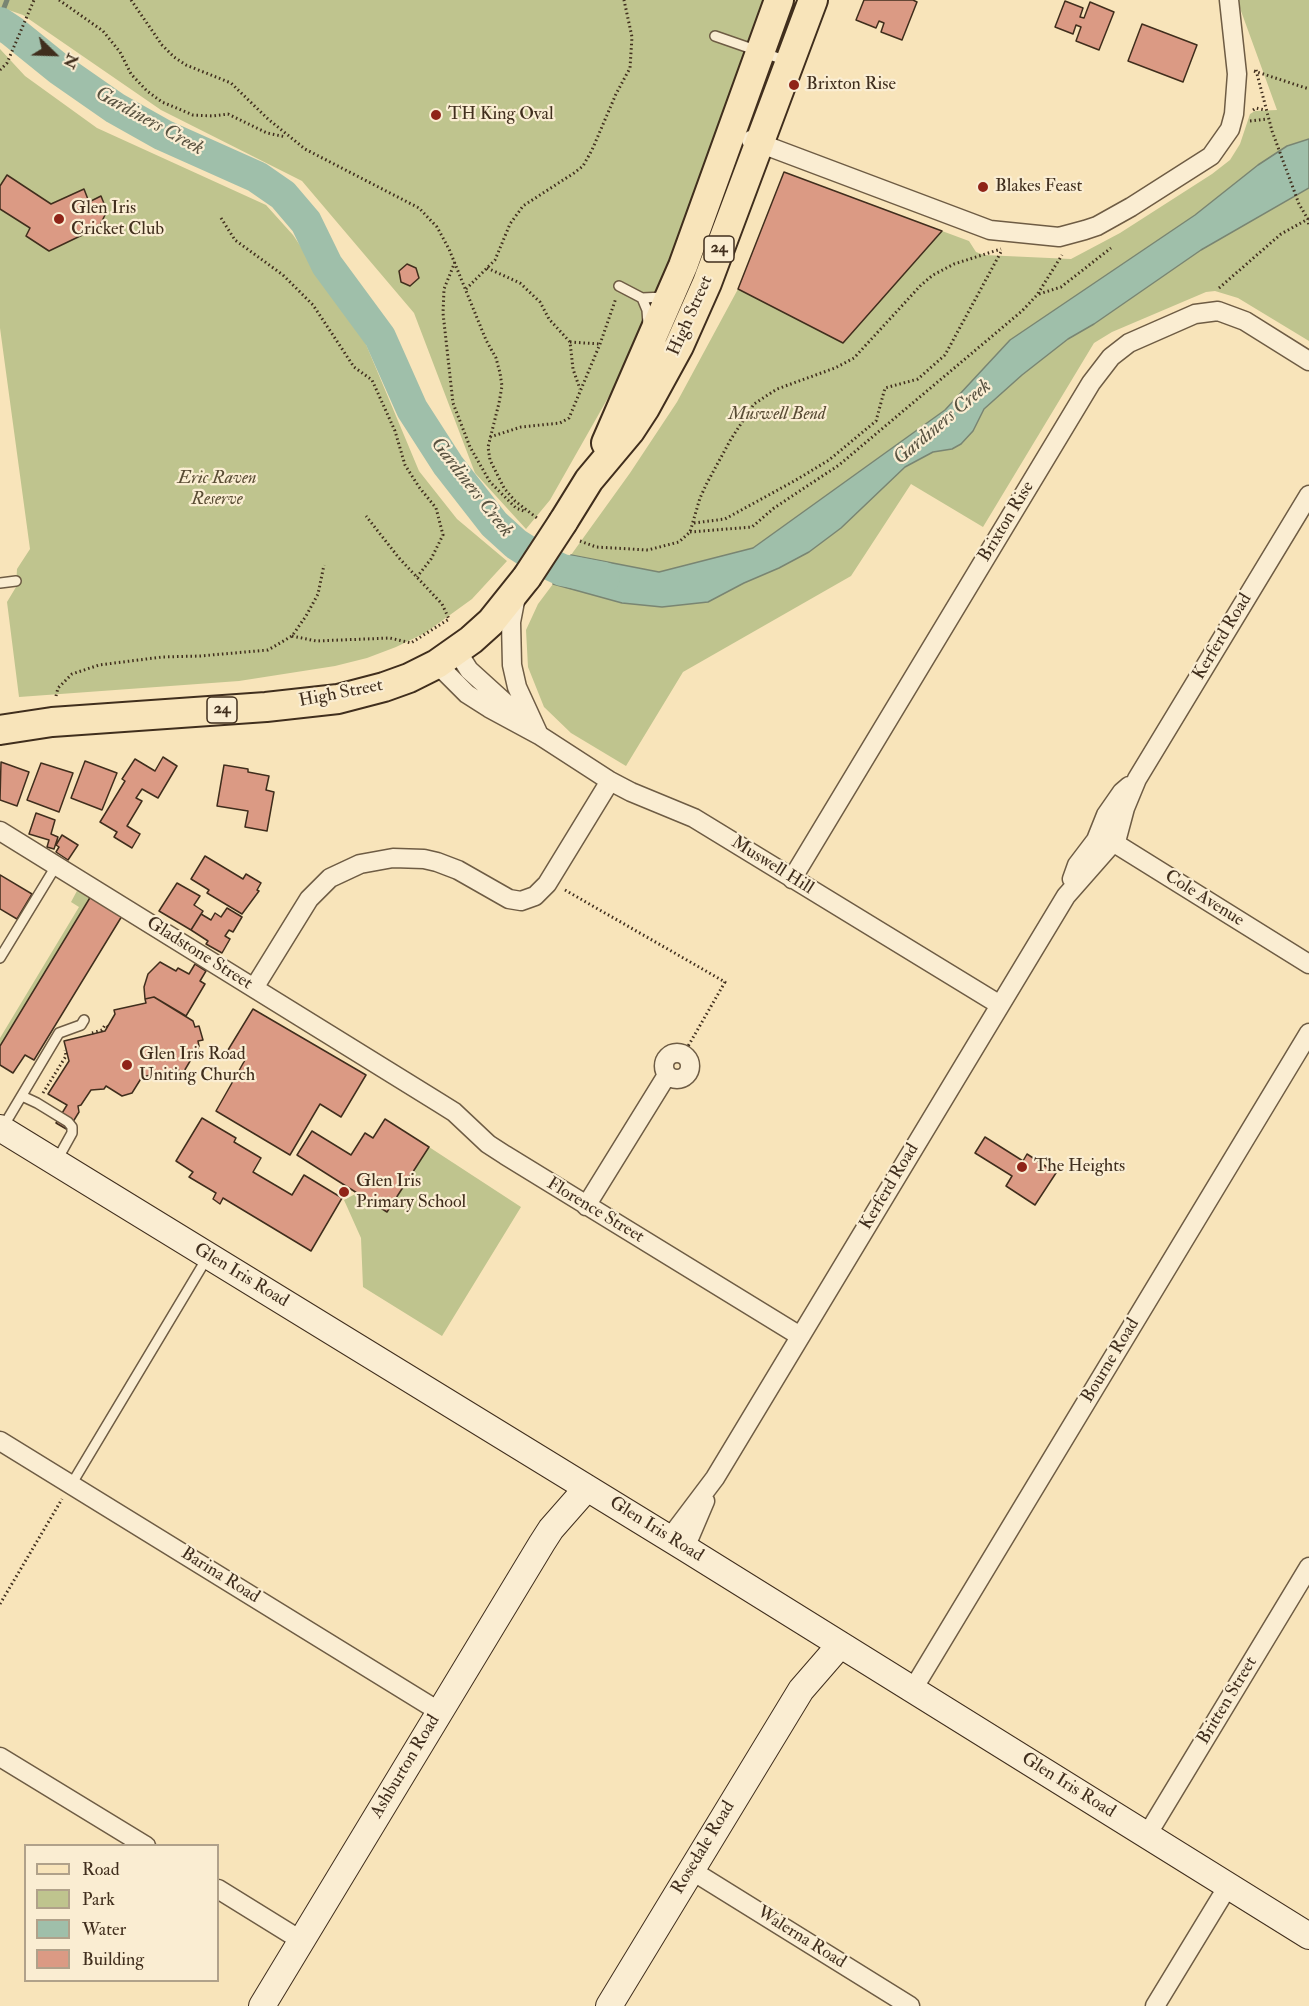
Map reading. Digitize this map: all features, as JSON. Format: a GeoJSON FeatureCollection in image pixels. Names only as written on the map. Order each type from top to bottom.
{"type":"FeatureCollection","features":[{"type":"Feature","properties":{"kind":"main road","name":"High Street"},"geometry":{"type":"LineString","coordinates":[[590,480],[671,297],[779,0]]}},
{"type":"Feature","properties":{"kind":"main road","name":"High Street"},"geometry":{"type":"LineString","coordinates":[[0,730],[52,722],[256,708],[338,699],[409,678],[447,657],[491,622],[523,583],[590,480],[630,431],[679,346],[707,283],[813,0]]}},
{"type":"Feature","properties":{"kind":"main road","name":"Glen Iris Road"},"geometry":{"type":"LineString","coordinates":[[1,1129],[913,1689],[1309,1936]]}},
{"type":"Feature","properties":{"kind":"main road","name":"Ashburton Road"},"geometry":{"type":"LineString","coordinates":[[262,2006],[579,1483]]}},
{"type":"Feature","properties":{"kind":"main road","name":"Rosedale Road"},"geometry":{"type":"LineString","coordinates":[[609,2006],[831,1639]]}},
{"type":"Feature","properties":{"kind":"street"},"geometry":{"type":"LineString","coordinates":[[729,134],[759,142],[990,230],[1052,237],[1070,235],[1097,226],[1131,207],[1211,156],[1230,129],[1234,114],[1237,74],[1229,0]]}},
{"type":"Feature","properties":{"kind":"street","name":"Brixton Rise"},"geometry":{"type":"LineString","coordinates":[[792,879],[1091,383],[1111,357],[1130,343],[1195,314],[1218,311],[1245,321],[1309,361]]}},
{"type":"Feature","properties":{"kind":"street","name":"Kerferd Road"},"geometry":{"type":"LineString","coordinates":[[677,1544],[1066,896],[1107,838],[1106,815],[1115,801],[1137,779],[1309,495]]}},
{"type":"Feature","properties":{"kind":"street"},"geometry":{"type":"LineString","coordinates":[[523,583],[513,606],[512,665],[517,687],[539,735]]}},
{"type":"Feature","properties":{"kind":"street","name":"Muswell Hill"},"geometry":{"type":"LineString","coordinates":[[447,657],[469,670],[539,735],[610,781],[694,818],[1000,1005]]}},
{"type":"Feature","properties":{"kind":"street"},"geometry":{"type":"LineString","coordinates":[[254,988],[309,899],[330,878],[360,864],[393,858],[424,859],[458,870],[509,899],[522,901],[536,896],[547,884],[610,781]]}},
{"type":"Feature","properties":{"kind":"street","name":"Gladstone Street"},"geometry":{"type":"LineString","coordinates":[[0,831],[397,1077]]}},
{"type":"Feature","properties":{"kind":"street","name":"Cole Avenue"},"geometry":{"type":"LineString","coordinates":[[1107,838],[1309,964]]}},
{"type":"Feature","properties":{"kind":"street","name":"Bourne Road"},"geometry":{"type":"LineString","coordinates":[[913,1689],[1309,1033]]}},
{"type":"Feature","properties":{"kind":"street"},"geometry":{"type":"LineString","coordinates":[[586,1206],[667,1075],[679,1079],[686,1075],[690,1067],[683,1055]]}},
{"type":"Feature","properties":{"kind":"street","name":"Florence Street"},"geometry":{"type":"LineString","coordinates":[[397,1077],[454,1112],[488,1144],[505,1155],[800,1336]]}},
{"type":"Feature","properties":{"kind":"street","name":"Barina Road"},"geometry":{"type":"LineString","coordinates":[[0,1441],[440,1712]]}},
{"type":"Feature","properties":{"kind":"street","name":"Britten Street"},"geometry":{"type":"LineString","coordinates":[[1146,1835],[1309,1567]]}},
{"type":"Feature","properties":{"kind":"street"},"geometry":{"type":"LineString","coordinates":[[0,1757],[144,1844]]}},
{"type":"Feature","properties":{"kind":"street","name":"Walerna Road"},"geometry":{"type":"LineString","coordinates":[[691,1870],[910,2006]]}},
{"type":"Feature","properties":{"kind":"street"},"geometry":{"type":"LineString","coordinates":[[1155,2006],[1228,1886]]}},
{"type":"Feature","properties":{"kind":"street"},"geometry":{"type":"LineString","coordinates":[[219,1890],[302,1941]]}},
{"type":"Feature","properties":{"kind":"lane"},"geometry":{"type":"LineString","coordinates":[[715,36],[789,62]]}},
{"type":"Feature","properties":{"kind":"lane"},"geometry":{"type":"LineString","coordinates":[[619,286],[642,298],[671,297]]}},
{"type":"Feature","properties":{"kind":"lane"},"geometry":{"type":"LineString","coordinates":[[642,298],[647,310],[650,343]]}},
{"type":"Feature","properties":{"kind":"lane"},"geometry":{"type":"LineString","coordinates":[[0,583],[16,581]]}},
{"type":"Feature","properties":{"kind":"lane"},"geometry":{"type":"LineString","coordinates":[[0,958],[56,866]]}},
{"type":"Feature","properties":{"kind":"lane"},"geometry":{"type":"LineString","coordinates":[[1,1129],[59,1033],[81,1024],[84,1020]]}},
{"type":"Feature","properties":{"kind":"lane"},"geometry":{"type":"LineString","coordinates":[[22,1096],[37,1102],[68,1122],[72,1128],[72,1133],[56,1163]]}},
{"type":"Feature","properties":{"kind":"lane"},"geometry":{"type":"LineString","coordinates":[[71,1485],[208,1256]]}},
{"type":"Feature","properties":{"kind":"path"},"geometry":{"type":"LineString","coordinates":[[0,70],[7,63],[34,0]]}},
{"type":"Feature","properties":{"kind":"path"},"geometry":{"type":"LineString","coordinates":[[59,0],[103,31],[120,52],[130,74],[162,102],[193,115],[228,114],[267,133],[288,137]]}},
{"type":"Feature","properties":{"kind":"path"},"geometry":{"type":"LineString","coordinates":[[131,0],[162,45],[174,57],[186,65],[231,83],[288,137],[325,160],[418,208],[437,227],[455,262],[486,340],[496,358],[500,373],[502,386],[488,447],[490,460],[504,488],[530,514]]}},
{"type":"Feature","properties":{"kind":"path"},"geometry":{"type":"LineString","coordinates":[[465,289],[495,260],[510,224],[523,206],[583,166],[592,150],[630,68],[632,37],[624,0]]}},
{"type":"Feature","properties":{"kind":"path"},"geometry":{"type":"LineString","coordinates":[[1256,70],[1309,89]]}},
{"type":"Feature","properties":{"kind":"path"},"geometry":{"type":"LineString","coordinates":[[1263,109],[1309,227]]}},
{"type":"Feature","properties":{"kind":"path"},"geometry":{"type":"LineString","coordinates":[[1244,124],[1256,119],[1268,120]]}},
{"type":"Feature","properties":{"kind":"path"},"geometry":{"type":"LineString","coordinates":[[222,218],[235,240],[283,275],[313,305],[354,367],[372,380],[395,431],[405,465],[419,488],[436,508],[443,535],[431,559],[417,577]]}},
{"type":"Feature","properties":{"kind":"path"},"geometry":{"type":"LineString","coordinates":[[1219,288],[1281,234],[1308,220]]}},
{"type":"Feature","properties":{"kind":"path"},"geometry":{"type":"LineString","coordinates":[[690,532],[752,527],[774,508],[838,465],[1022,312],[1037,295],[1067,247]]}},
{"type":"Feature","properties":{"kind":"path"},"geometry":{"type":"LineString","coordinates":[[694,523],[725,519],[796,480],[829,460],[876,422],[885,388],[918,379],[945,355],[1003,248]]}},
{"type":"Feature","properties":{"kind":"path"},"geometry":{"type":"LineString","coordinates":[[1037,295],[1061,287],[1111,248]]}},
{"type":"Feature","properties":{"kind":"path"},"geometry":{"type":"LineString","coordinates":[[455,262],[444,289],[443,313],[453,404],[470,447],[490,482],[516,508],[560,527],[596,547],[648,550],[664,548],[679,542],[690,532],[707,483],[731,439],[754,404],[777,389],[835,368],[854,358],[921,285],[933,275],[954,264],[973,258]]}},
{"type":"Feature","properties":{"kind":"path"},"geometry":{"type":"LineString","coordinates":[[487,268],[520,283],[540,302],[549,319],[570,342],[573,369],[580,389]]}},
{"type":"Feature","properties":{"kind":"path"},"geometry":{"type":"LineString","coordinates":[[490,436],[521,428],[564,422],[569,418],[600,344],[616,296]]}},
{"type":"Feature","properties":{"kind":"path"},"geometry":{"type":"LineString","coordinates":[[570,342],[600,344]]}},
{"type":"Feature","properties":{"kind":"path"},"geometry":{"type":"LineString","coordinates":[[292,636],[316,641],[382,638],[411,643],[449,619],[442,604],[366,516]]}},
{"type":"Feature","properties":{"kind":"path"},"geometry":{"type":"LineString","coordinates":[[56,696],[58,688],[72,674],[99,665],[162,657],[268,650],[292,636],[306,616],[318,594],[324,565]]}},
{"type":"Feature","properties":{"kind":"path"},"geometry":{"type":"LineString","coordinates":[[565,890],[725,982],[683,1055]]}},
{"type":"Feature","properties":{"kind":"path"},"geometry":{"type":"LineString","coordinates":[[83,1035],[102,1030],[105,1025],[108,1027]]}},
{"type":"Feature","properties":{"kind":"path"},"geometry":{"type":"LineString","coordinates":[[37,1102],[66,1056],[64,1048]]}},
{"type":"Feature","properties":{"kind":"path"},"geometry":{"type":"LineString","coordinates":[[0,1604],[71,1485]]}},
{"type":"Feature","properties":{"kind":"green space"},"geometry":{"type":"Polygon","coordinates":[[[0,0],[768,0],[642,338],[550,500],[526,529],[475,473],[414,313],[302,181],[161,110],[23,15],[0,7],[0,0]]]}},
{"type":"Feature","properties":{"kind":"green space","name":"Muswell Bend"},"geometry":{"type":"Polygon","coordinates":[[[1237,0],[1309,0],[1309,139],[1287,146],[1258,165],[1195,215],[1010,340],[945,410],[753,548],[659,572],[571,555],[677,402],[738,289],[843,343],[942,231],[969,241],[976,252],[984,255],[1071,259],[1120,233],[1230,160],[1240,144],[1250,114],[1255,111],[1277,110],[1237,0]]]}},
{"type":"Feature","properties":{"kind":"green space","name":"Eric Raven Reserve"},"geometry":{"type":"Polygon","coordinates":[[[0,49],[25,76],[97,128],[266,205],[293,235],[365,342],[419,471],[457,519],[507,561],[472,599],[425,633],[367,658],[335,666],[239,681],[19,697],[7,602],[16,587],[17,569],[30,549],[0,328],[0,49]]]}},
{"type":"Feature","properties":{"kind":"green space"},"geometry":{"type":"Polygon","coordinates":[[[1309,188],[1309,341],[1238,298],[1215,291],[1206,292],[1112,332],[1094,343],[983,527],[911,484],[851,576],[683,672],[626,766],[571,733],[544,707],[528,667],[526,630],[538,604],[553,584],[622,603],[744,583],[779,568],[809,552],[841,528],[905,467],[933,452],[952,449],[973,431],[984,409],[1068,339],[1094,324],[1201,250],[1309,188]]]}},
{"type":"Feature","properties":{"kind":"green space"},"geometry":{"type":"Polygon","coordinates":[[[78,889],[91,896],[0,1046],[0,1038],[79,907],[71,902],[78,889]]]}},
{"type":"Feature","properties":{"kind":"green space"},"geometry":{"type":"Polygon","coordinates":[[[429,1147],[521,1207],[442,1336],[363,1287],[361,1238],[344,1200],[357,1193],[387,1212],[429,1147]]]}},
{"type":"Feature","properties":{"kind":"water"},"geometry":{"type":"Polygon","coordinates":[[[1309,139],[1309,188],[1201,250],[1094,324],[1068,339],[984,409],[973,431],[961,444],[952,449],[933,452],[905,467],[841,528],[809,552],[708,602],[662,607],[622,603],[553,584],[571,555],[659,572],[753,548],[945,410],[1010,340],[1195,215],[1258,165],[1287,146],[1309,139]]]}},
{"type":"Feature","properties":{"kind":"building"},"geometry":{"type":"Polygon","coordinates":[[[864,0],[913,0],[917,2],[902,40],[881,32],[884,23],[879,21],[876,28],[856,20],[864,0]]]}},
{"type":"Feature","properties":{"kind":"building"},"geometry":{"type":"Polygon","coordinates":[[[1065,1],[1083,8],[1080,17],[1084,18],[1090,2],[1114,12],[1099,50],[1076,41],[1081,27],[1076,25],[1073,34],[1055,27],[1065,1]]]}},
{"type":"Feature","properties":{"kind":"building"},"geometry":{"type":"Polygon","coordinates":[[[1142,24],[1197,45],[1183,82],[1128,61],[1142,24]]]}},
{"type":"Feature","properties":{"kind":"building"},"geometry":{"type":"Polygon","coordinates":[[[784,172],[942,231],[843,343],[738,289],[784,172]]]}},
{"type":"Feature","properties":{"kind":"building","name":"Glen Iris Cricket Club"},"geometry":{"type":"Polygon","coordinates":[[[7,175],[51,204],[84,189],[89,202],[101,196],[107,211],[99,227],[49,251],[26,236],[30,228],[0,209],[0,186],[7,175]]]}},
{"type":"Feature","properties":{"kind":"building"},"geometry":{"type":"Polygon","coordinates":[[[407,264],[416,268],[419,278],[410,286],[401,282],[399,271],[407,264]]]}},
{"type":"Feature","properties":{"kind":"building"},"geometry":{"type":"Polygon","coordinates":[[[163,757],[177,766],[158,798],[142,789],[136,798],[142,801],[127,826],[140,834],[132,848],[114,837],[117,832],[100,822],[125,781],[122,779],[135,759],[155,771],[163,757]]]}},
{"type":"Feature","properties":{"kind":"building"},"geometry":{"type":"Polygon","coordinates":[[[85,761],[117,773],[102,810],[71,798],[85,761]]]}},
{"type":"Feature","properties":{"kind":"building"},"geometry":{"type":"Polygon","coordinates":[[[1,762],[29,772],[17,806],[0,800],[1,762]]]}},
{"type":"Feature","properties":{"kind":"building"},"geometry":{"type":"Polygon","coordinates":[[[41,763],[73,773],[59,812],[27,800],[41,763]]]}},
{"type":"Feature","properties":{"kind":"building"},"geometry":{"type":"Polygon","coordinates":[[[224,765],[248,769],[248,772],[269,776],[266,790],[274,792],[267,831],[245,827],[248,811],[217,806],[224,765]]]}},
{"type":"Feature","properties":{"kind":"building"},"geometry":{"type":"Polygon","coordinates":[[[36,813],[55,820],[51,834],[58,837],[54,849],[47,847],[49,840],[29,834],[36,813]]]}},
{"type":"Feature","properties":{"kind":"building"},"geometry":{"type":"Polygon","coordinates":[[[62,835],[78,845],[68,860],[56,852],[59,847],[56,845],[62,835]]]}},
{"type":"Feature","properties":{"kind":"building"},"geometry":{"type":"Polygon","coordinates":[[[205,856],[243,879],[246,874],[261,883],[257,890],[259,891],[242,914],[207,893],[209,890],[191,879],[205,856]]]}},
{"type":"Feature","properties":{"kind":"building"},"geometry":{"type":"Polygon","coordinates":[[[0,875],[32,894],[17,919],[0,909],[0,875]]]}},
{"type":"Feature","properties":{"kind":"building"},"geometry":{"type":"Polygon","coordinates":[[[177,883],[200,896],[194,905],[203,911],[191,930],[159,911],[177,883]]]}},
{"type":"Feature","properties":{"kind":"building"},"geometry":{"type":"Polygon","coordinates":[[[91,896],[122,916],[34,1060],[25,1055],[13,1073],[0,1065],[0,1046],[91,896]]]}},
{"type":"Feature","properties":{"kind":"building"},"geometry":{"type":"Polygon","coordinates":[[[227,908],[242,917],[233,932],[229,930],[225,936],[230,939],[222,953],[206,944],[208,941],[191,930],[201,914],[211,920],[215,913],[221,917],[227,908]]]}},
{"type":"Feature","properties":{"kind":"building"},"geometry":{"type":"Polygon","coordinates":[[[160,962],[176,971],[178,968],[189,974],[195,964],[206,971],[200,981],[205,984],[186,1016],[154,997],[145,999],[144,987],[148,974],[160,962]]]}},
{"type":"Feature","properties":{"kind":"building","name":"Glen Iris Road Uniting Church"},"geometry":{"type":"Polygon","coordinates":[[[154,997],[193,1021],[195,1027],[199,1026],[203,1040],[198,1041],[199,1046],[183,1073],[177,1069],[142,1077],[132,1093],[122,1096],[106,1086],[104,1089],[91,1090],[78,1106],[79,1112],[68,1130],[56,1123],[67,1105],[48,1094],[69,1061],[64,1041],[105,1031],[115,1014],[114,1010],[146,1003],[145,999],[154,997]]]}},
{"type":"Feature","properties":{"kind":"building"},"geometry":{"type":"Polygon","coordinates":[[[253,1009],[366,1075],[341,1117],[320,1104],[290,1155],[216,1111],[245,1060],[228,1050],[253,1009]]]}},
{"type":"Feature","properties":{"kind":"building"},"geometry":{"type":"Polygon","coordinates":[[[202,1118],[236,1138],[234,1142],[261,1158],[253,1172],[292,1195],[304,1175],[342,1198],[311,1251],[223,1198],[220,1204],[213,1199],[216,1193],[189,1177],[193,1172],[176,1161],[202,1118]]]}},
{"type":"Feature","properties":{"kind":"building"},"geometry":{"type":"Polygon","coordinates":[[[385,1119],[429,1147],[387,1212],[297,1155],[312,1131],[351,1155],[365,1133],[373,1138],[385,1119]]]}},
{"type":"Feature","properties":{"kind":"building","name":"The Heights"},"geometry":{"type":"Polygon","coordinates":[[[985,1137],[1023,1161],[1027,1154],[1056,1173],[1035,1205],[1006,1186],[1012,1176],[975,1153],[985,1137]]]}},
{"type":"Feature","properties":{"kind":"waterway"},"geometry":{"type":"LineString","coordinates":[[0,18],[7,0]]}},
{"type":"Feature","properties":{"kind":"waterway","name":"Gardiners Creek"},"geometry":{"type":"LineString","coordinates":[[0,23],[59,69],[115,108],[163,135],[257,177],[283,195],[306,222],[327,265],[380,337],[412,409],[448,465],[494,524],[516,544],[541,560],[562,570],[604,578]]}},
{"type":"Feature","properties":{"kind":"place","name":"Brixton Rise"},"geometry":{"type":"Point","coordinates":[794,85]}},
{"type":"Feature","properties":{"kind":"place","name":"TH King Oval"},"geometry":{"type":"Point","coordinates":[436,115]}},
{"type":"Feature","properties":{"kind":"place","name":"Blakes Feast"},"geometry":{"type":"Point","coordinates":[983,187]}},
{"type":"Feature","properties":{"kind":"place","name":"Glen Iris Cricket Club"},"geometry":{"type":"Point","coordinates":[59,219]}},
{"type":"Feature","properties":{"kind":"place","name":"Glen Iris Road Uniting Church"},"geometry":{"type":"Point","coordinates":[127,1065]}},
{"type":"Feature","properties":{"kind":"place","name":"The Heights"},"geometry":{"type":"Point","coordinates":[1022,1167]}},
{"type":"Feature","properties":{"kind":"place","name":"Glen Iris Primary School"},"geometry":{"type":"Point","coordinates":[344,1192]}}]}
